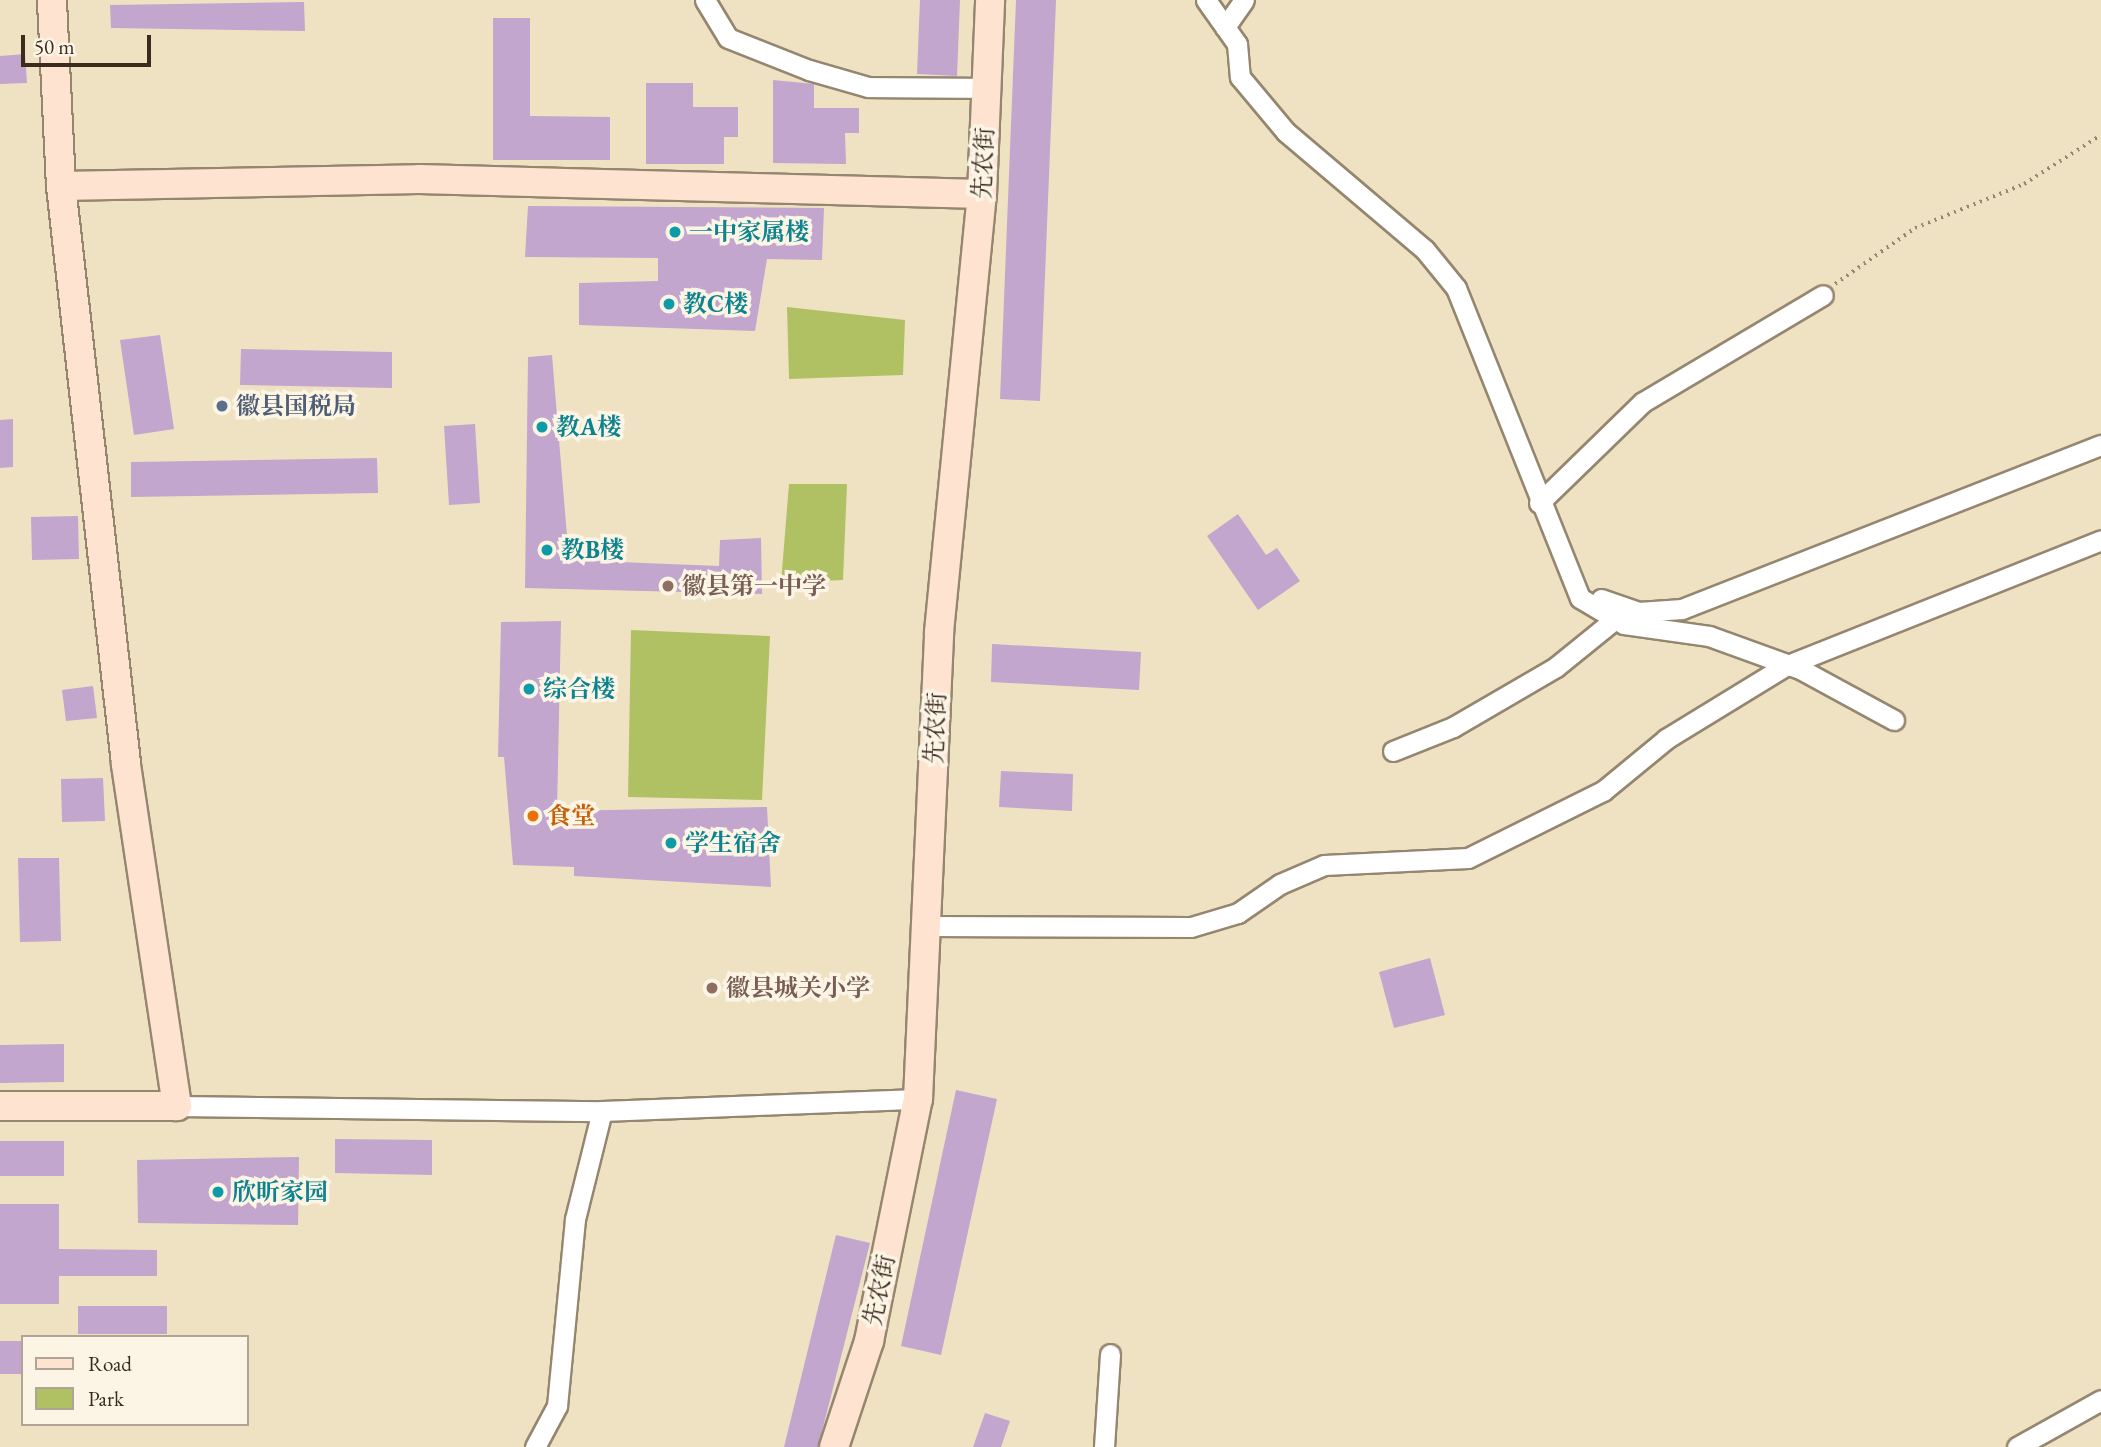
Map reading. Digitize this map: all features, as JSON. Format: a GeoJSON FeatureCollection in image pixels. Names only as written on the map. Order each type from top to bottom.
{"type":"FeatureCollection","features":[{"type":"Feature","properties":{"kind":"street"},"geometry":{"type":"LineString","coordinates":[[52,0],[61,186],[126,763],[177,1106]]}},
{"type":"Feature","properties":{"kind":"street"},"geometry":{"type":"LineString","coordinates":[[705,0],[727,37],[809,70],[868,87],[986,88]]}},
{"type":"Feature","properties":{"kind":"street","name":"先农街"},"geometry":{"type":"LineString","coordinates":[[834,1447],[869,1341],[918,1099],[939,632],[982,194],[990,0]]}},
{"type":"Feature","properties":{"kind":"street"},"geometry":{"type":"LineString","coordinates":[[1206,0],[1237,44],[1240,77],[1286,132],[1425,250],[1456,288],[1539,503],[1580,598],[1615,620],[1709,636],[1785,666],[1894,720]]}},
{"type":"Feature","properties":{"kind":"street"},"geometry":{"type":"LineString","coordinates":[[1225,27],[1244,0]]}},
{"type":"Feature","properties":{"kind":"street"},"geometry":{"type":"LineString","coordinates":[[61,186],[419,178],[982,194]]}},
{"type":"Feature","properties":{"kind":"street"},"geometry":{"type":"LineString","coordinates":[[1539,503],[1643,402],[1823,295]]}},
{"type":"Feature","properties":{"kind":"street"},"geometry":{"type":"LineString","coordinates":[[1580,598],[1597,597],[1639,612],[1682,608],[2101,445]]}},
{"type":"Feature","properties":{"kind":"street"},"geometry":{"type":"LineString","coordinates":[[926,926],[1191,927],[1238,913],[1280,884],[1325,864],[1468,858],[1602,791],[1666,739],[1785,666],[2101,540]]}},
{"type":"Feature","properties":{"kind":"street"},"geometry":{"type":"LineString","coordinates":[[1393,751],[1453,727],[1556,667],[1615,620]]}},
{"type":"Feature","properties":{"kind":"street"},"geometry":{"type":"LineString","coordinates":[[0,1106],[602,1111],[918,1099]]}},
{"type":"Feature","properties":{"kind":"street"},"geometry":{"type":"LineString","coordinates":[[535,1447],[557,1406],[575,1219],[602,1111]]}},
{"type":"Feature","properties":{"kind":"street"},"geometry":{"type":"LineString","coordinates":[[1104,1447],[1110,1354]]}},
{"type":"Feature","properties":{"kind":"street"},"geometry":{"type":"LineString","coordinates":[[2017,1447],[2101,1400]]}},
{"type":"Feature","properties":{"kind":"path"},"geometry":{"type":"LineString","coordinates":[[1823,295],[1915,228],[2024,184],[2101,135]]}},
{"type":"Feature","properties":{"kind":"green space"},"geometry":{"type":"Polygon","coordinates":[[[787,307],[905,320],[903,375],[789,379],[787,307]]]}},
{"type":"Feature","properties":{"kind":"green space"},"geometry":{"type":"Polygon","coordinates":[[[789,484],[847,484],[843,580],[781,583],[789,484]]]}},
{"type":"Feature","properties":{"kind":"green space"},"geometry":{"type":"Polygon","coordinates":[[[631,630],[770,636],[762,800],[628,797],[631,630]]]}},
{"type":"Feature","properties":{"kind":"building"},"geometry":{"type":"Polygon","coordinates":[[[920,0],[960,0],[957,76],[917,74],[920,0]]]}},
{"type":"Feature","properties":{"kind":"building"},"geometry":{"type":"Polygon","coordinates":[[[1016,0],[1056,0],[1040,401],[1000,399],[1016,0]]]}},
{"type":"Feature","properties":{"kind":"building"},"geometry":{"type":"Polygon","coordinates":[[[304,2],[305,31],[111,28],[110,5],[304,2]]]}},
{"type":"Feature","properties":{"kind":"building"},"geometry":{"type":"Polygon","coordinates":[[[493,18],[530,18],[530,116],[610,117],[610,160],[493,160],[493,18]]]}},
{"type":"Feature","properties":{"kind":"building"},"geometry":{"type":"Polygon","coordinates":[[[25,54],[27,83],[0,84],[0,56],[25,54]]]}},
{"type":"Feature","properties":{"kind":"building"},"geometry":{"type":"Polygon","coordinates":[[[773,80],[814,84],[814,108],[859,108],[859,133],[845,133],[846,164],[773,163],[773,80]]]}},
{"type":"Feature","properties":{"kind":"building"},"geometry":{"type":"Polygon","coordinates":[[[646,83],[693,83],[693,107],[738,107],[738,137],[724,137],[724,164],[646,164],[646,83]]]}},
{"type":"Feature","properties":{"kind":"building"},"geometry":{"type":"Polygon","coordinates":[[[528,206],[824,208],[822,260],[767,259],[755,331],[579,325],[579,283],[658,281],[658,258],[525,257],[528,206]]]}},
{"type":"Feature","properties":{"kind":"building"},"geometry":{"type":"Polygon","coordinates":[[[160,335],[174,429],[134,435],[120,340],[160,335]]]}},
{"type":"Feature","properties":{"kind":"building"},"geometry":{"type":"Polygon","coordinates":[[[241,349],[392,352],[392,388],[240,385],[241,349]]]}},
{"type":"Feature","properties":{"kind":"building","name":"教B楼"},"geometry":{"type":"Polygon","coordinates":[[[552,355],[569,560],[719,566],[720,540],[761,538],[762,594],[525,588],[528,357],[552,355]]]}},
{"type":"Feature","properties":{"kind":"building"},"geometry":{"type":"Polygon","coordinates":[[[13,419],[13,467],[0,468],[0,420],[13,419]]]}},
{"type":"Feature","properties":{"kind":"building"},"geometry":{"type":"Polygon","coordinates":[[[475,424],[480,503],[449,505],[444,426],[475,424]]]}},
{"type":"Feature","properties":{"kind":"building"},"geometry":{"type":"Polygon","coordinates":[[[377,458],[378,493],[131,497],[131,462],[377,458]]]}},
{"type":"Feature","properties":{"kind":"building"},"geometry":{"type":"Polygon","coordinates":[[[1238,514],[1266,555],[1277,548],[1300,581],[1258,610],[1207,536],[1238,514]]]}},
{"type":"Feature","properties":{"kind":"building"},"geometry":{"type":"Polygon","coordinates":[[[78,516],[79,559],[32,560],[31,517],[78,516]]]}},
{"type":"Feature","properties":{"kind":"building"},"geometry":{"type":"Polygon","coordinates":[[[561,621],[557,811],[767,807],[771,887],[574,876],[574,867],[513,865],[504,757],[498,757],[501,622],[561,621]]]}},
{"type":"Feature","properties":{"kind":"building"},"geometry":{"type":"Polygon","coordinates":[[[992,644],[1141,652],[1139,690],[991,682],[992,644]]]}},
{"type":"Feature","properties":{"kind":"building"},"geometry":{"type":"Polygon","coordinates":[[[93,686],[97,718],[66,721],[62,690],[93,686]]]}},
{"type":"Feature","properties":{"kind":"building"},"geometry":{"type":"Polygon","coordinates":[[[1001,771],[1073,774],[1072,811],[999,807],[1001,771]]]}},
{"type":"Feature","properties":{"kind":"building"},"geometry":{"type":"Polygon","coordinates":[[[103,778],[105,821],[62,822],[61,779],[103,778]]]}},
{"type":"Feature","properties":{"kind":"building"},"geometry":{"type":"Polygon","coordinates":[[[18,858],[59,858],[61,941],[20,942],[18,858]]]}},
{"type":"Feature","properties":{"kind":"building"},"geometry":{"type":"Polygon","coordinates":[[[1430,958],[1445,1015],[1394,1028],[1379,972],[1430,958]]]}},
{"type":"Feature","properties":{"kind":"building"},"geometry":{"type":"Polygon","coordinates":[[[64,1044],[64,1082],[0,1083],[0,1045],[64,1044]]]}},
{"type":"Feature","properties":{"kind":"building"},"geometry":{"type":"Polygon","coordinates":[[[956,1090],[997,1099],[941,1355],[901,1346],[956,1090]]]}},
{"type":"Feature","properties":{"kind":"building"},"geometry":{"type":"Polygon","coordinates":[[[335,1139],[432,1140],[432,1175],[335,1173],[335,1139]]]}},
{"type":"Feature","properties":{"kind":"building"},"geometry":{"type":"Polygon","coordinates":[[[0,1141],[64,1141],[64,1176],[0,1176],[0,1141]]]}},
{"type":"Feature","properties":{"kind":"building","name":"欣昕家园"},"geometry":{"type":"Polygon","coordinates":[[[299,1157],[298,1225],[138,1223],[137,1160],[299,1157]]]}},
{"type":"Feature","properties":{"kind":"building"},"geometry":{"type":"Polygon","coordinates":[[[0,1204],[59,1204],[59,1249],[157,1250],[157,1276],[59,1276],[59,1304],[0,1304],[0,1204]]]}},
{"type":"Feature","properties":{"kind":"building"},"geometry":{"type":"Polygon","coordinates":[[[836,1235],[870,1243],[818,1447],[784,1447],[836,1235]]]}},
{"type":"Feature","properties":{"kind":"building"},"geometry":{"type":"Polygon","coordinates":[[[78,1306],[167,1306],[167,1334],[78,1334],[78,1306]]]}},
{"type":"Feature","properties":{"kind":"building"},"geometry":{"type":"Polygon","coordinates":[[[0,1341],[21,1341],[21,1374],[0,1374],[0,1341]]]}},
{"type":"Feature","properties":{"kind":"building"},"geometry":{"type":"Polygon","coordinates":[[[985,1413],[1010,1421],[1001,1447],[973,1447],[985,1413]]]}},
{"type":"Feature","properties":{"kind":"place","name":"一中家属楼"},"geometry":{"type":"Point","coordinates":[675,232]}},
{"type":"Feature","properties":{"kind":"place","name":"教C楼"},"geometry":{"type":"Point","coordinates":[669,304]}},
{"type":"Feature","properties":{"kind":"place","name":"徽县国税局"},"geometry":{"type":"Point","coordinates":[222,406]}},
{"type":"Feature","properties":{"kind":"place","name":"教A楼"},"geometry":{"type":"Point","coordinates":[542,427]}},
{"type":"Feature","properties":{"kind":"place","name":"教B楼"},"geometry":{"type":"Point","coordinates":[547,550]}},
{"type":"Feature","properties":{"kind":"place","name":"徽县第一中学"},"geometry":{"type":"Point","coordinates":[668,586]}},
{"type":"Feature","properties":{"kind":"place","name":"综合楼"},"geometry":{"type":"Point","coordinates":[529,689]}},
{"type":"Feature","properties":{"kind":"place","name":"食堂"},"geometry":{"type":"Point","coordinates":[533,816]}},
{"type":"Feature","properties":{"kind":"place","name":"学生宿舍"},"geometry":{"type":"Point","coordinates":[671,843]}},
{"type":"Feature","properties":{"kind":"place","name":"徽县城关小学"},"geometry":{"type":"Point","coordinates":[712,988]}},
{"type":"Feature","properties":{"kind":"place","name":"欣昕家园"},"geometry":{"type":"Point","coordinates":[218,1192]}}]}
